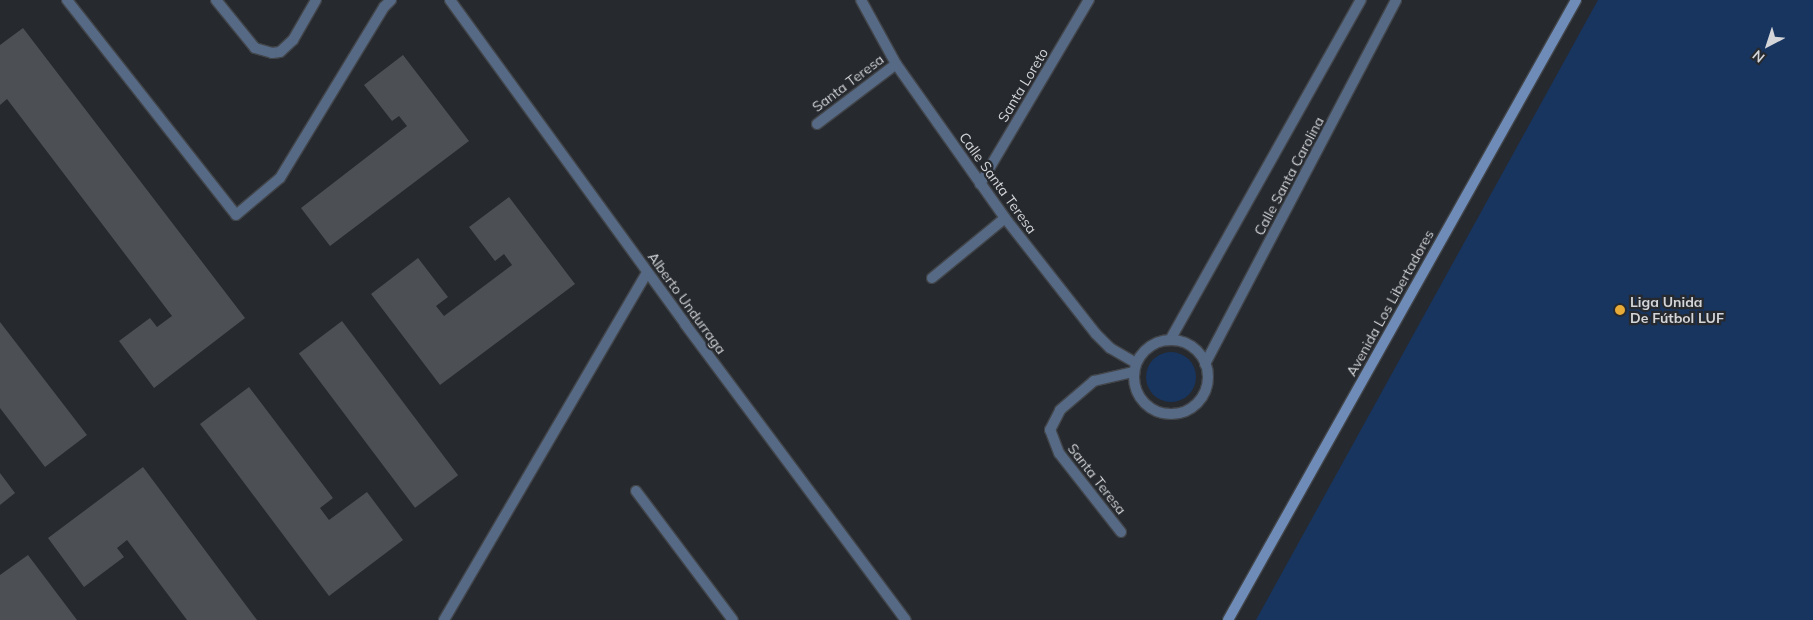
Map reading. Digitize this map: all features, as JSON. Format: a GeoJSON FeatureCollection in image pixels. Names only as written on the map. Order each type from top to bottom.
{"type":"FeatureCollection","features":[{"type":"Feature","properties":{"kind":"street"},"geometry":{"type":"LineString","coordinates":[[67,0],[236,215],[280,178],[384,7],[392,0]]}},
{"type":"Feature","properties":{"kind":"street"},"geometry":{"type":"LineString","coordinates":[[216,0],[254,48],[272,54],[280,52],[293,40],[316,0]]}},
{"type":"Feature","properties":{"kind":"street","name":"Alberto Undurraga"},"geometry":{"type":"LineString","coordinates":[[450,0],[647,272],[906,620]]}},
{"type":"Feature","properties":{"kind":"street","name":"Calle Santa Teresa"},"geometry":{"type":"LineString","coordinates":[[861,0],[896,64],[1005,218],[1096,334],[1135,368]]}},
{"type":"Feature","properties":{"kind":"street","name":"Santa Loreto"},"geometry":{"type":"LineString","coordinates":[[980,184],[1089,0]]}},
{"type":"Feature","properties":{"kind":"street","name":"Calle Santa Carolina"},"geometry":{"type":"LineString","coordinates":[[1170,340],[1361,0]]}},
{"type":"Feature","properties":{"kind":"street","name":"Calle Santa Carolina"},"geometry":{"type":"LineString","coordinates":[[1205,364],[1396,0]]}},
{"type":"Feature","properties":{"kind":"street","name":"Avenida Los Libertadores"},"geometry":{"type":"LineString","coordinates":[[1228,620],[1576,0]]}},
{"type":"Feature","properties":{"kind":"street","name":"Santa Teresa"},"geometry":{"type":"LineString","coordinates":[[816,124],[896,64]]}},
{"type":"Feature","properties":{"kind":"street"},"geometry":{"type":"LineString","coordinates":[[932,278],[1005,218]]}},
{"type":"Feature","properties":{"kind":"street"},"geometry":{"type":"LineString","coordinates":[[444,620],[647,272]]}},
{"type":"Feature","properties":{"kind":"street"},"geometry":{"type":"LineString","coordinates":[[1170,340],[1192,346],[1205,364],[1208,376],[1200,400],[1180,413],[1167,414],[1145,404],[1138,394],[1135,368],[1150,346],[1170,340]]}},
{"type":"Feature","properties":{"kind":"street","name":"Santa Teresa"},"geometry":{"type":"LineString","coordinates":[[1121,532],[1059,453],[1050,430],[1060,410],[1094,382],[1135,368]]}},
{"type":"Feature","properties":{"kind":"street"},"geometry":{"type":"LineString","coordinates":[[636,491],[733,620]]}},
{"type":"Feature","properties":{"kind":"shaded area","name":"Liga Unida De Fútbol LUF"},"geometry":{"type":"Polygon","coordinates":[[[1598,0],[1813,0],[1813,620],[1256,620],[1598,0]]]}},
{"type":"Feature","properties":{"kind":"shaded area"},"geometry":{"type":"Polygon","coordinates":[[[1166,352],[1176,352],[1189,359],[1196,372],[1196,382],[1189,395],[1176,402],[1166,402],[1157,398],[1150,391],[1146,382],[1146,372],[1150,363],[1157,356],[1166,352]]]}},
{"type":"Feature","properties":{"kind":"building"},"geometry":{"type":"Polygon","coordinates":[[[23,28],[245,318],[154,388],[119,341],[150,318],[157,327],[172,316],[7,99],[0,105],[0,45],[23,28]]]}},
{"type":"Feature","properties":{"kind":"building"},"geometry":{"type":"Polygon","coordinates":[[[403,55],[469,141],[330,246],[301,208],[407,126],[399,116],[392,121],[364,85],[403,55]]]}},
{"type":"Feature","properties":{"kind":"building"},"geometry":{"type":"Polygon","coordinates":[[[509,197],[575,284],[440,385],[371,294],[418,258],[448,297],[436,306],[444,316],[512,265],[504,254],[495,261],[469,227],[509,197]]]}},
{"type":"Feature","properties":{"kind":"building"},"geometry":{"type":"Polygon","coordinates":[[[342,321],[458,475],[415,508],[299,353],[342,321]]]}},
{"type":"Feature","properties":{"kind":"building"},"geometry":{"type":"Polygon","coordinates":[[[0,322],[87,435],[45,467],[0,408],[0,322]]]}},
{"type":"Feature","properties":{"kind":"building"},"geometry":{"type":"Polygon","coordinates":[[[249,387],[333,498],[320,508],[329,520],[367,492],[403,540],[329,596],[200,424],[249,387]]]}},
{"type":"Feature","properties":{"kind":"building"},"geometry":{"type":"Polygon","coordinates":[[[143,467],[257,620],[187,620],[127,540],[117,548],[124,557],[84,587],[48,538],[143,467]]]}},
{"type":"Feature","properties":{"kind":"building"},"geometry":{"type":"Polygon","coordinates":[[[0,473],[15,493],[0,505],[0,473]]]}},
{"type":"Feature","properties":{"kind":"building"},"geometry":{"type":"Polygon","coordinates":[[[28,555],[77,620],[0,620],[0,575],[28,555]]]}},
{"type":"Feature","properties":{"kind":"place","name":"Liga Unida De Fútbol LUF"},"geometry":{"type":"Point","coordinates":[1620,310]}}]}
